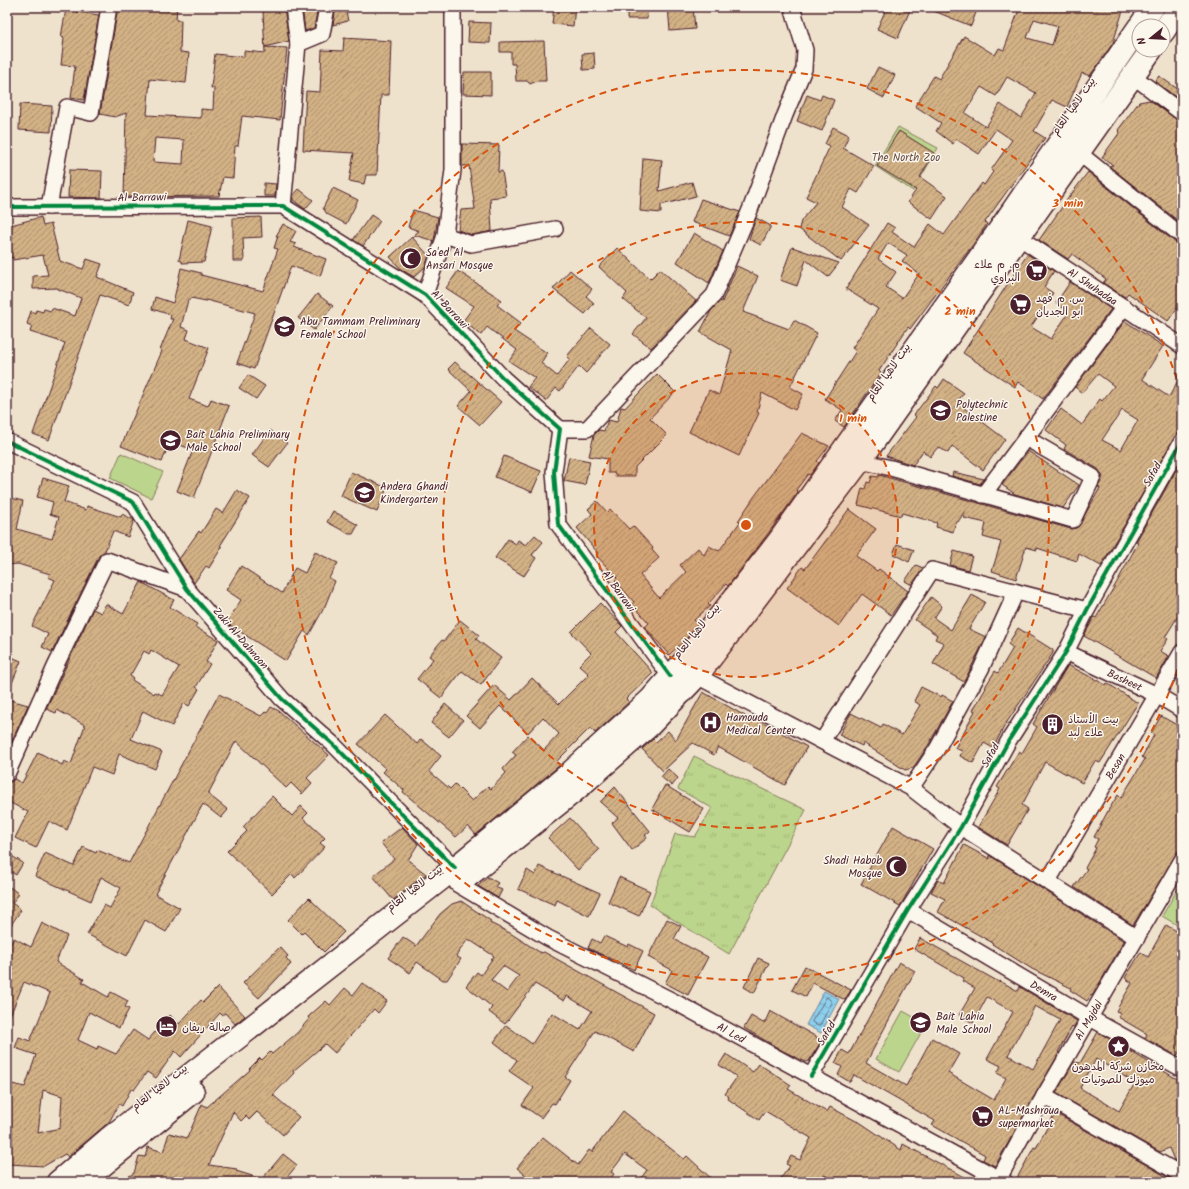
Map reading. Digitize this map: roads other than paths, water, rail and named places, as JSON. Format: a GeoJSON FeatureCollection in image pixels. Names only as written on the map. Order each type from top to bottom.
{"type":"FeatureCollection","features":[{"type":"Feature","properties":{"kind":"main road","name":"بيت لاهيا العام"},"geometry":{"type":"LineString","coordinates":[[1145,18],[1153,7]]}},
{"type":"Feature","properties":{"kind":"main road"},"geometry":{"type":"LineString","coordinates":[[1171,20],[1180,7]]}},
{"type":"Feature","properties":{"kind":"main road","name":"بيت لاهيا العام"},"geometry":{"type":"LineString","coordinates":[[58,1182],[108,1139],[456,876],[572,793],[649,726],[697,676],[860,461],[1010,231],[1131,40]]}},
{"type":"Feature","properties":{"kind":"main road","name":"بيت لاهيا العام"},"geometry":{"type":"LineString","coordinates":[[82,1182],[456,876],[650,700],[778,542],[1010,231],[1079,153],[1145,58]]}},
{"type":"Feature","properties":{"kind":"street"},"geometry":{"type":"LineString","coordinates":[[50,207],[67,106],[91,113],[109,7]]}},
{"type":"Feature","properties":{"kind":"street"},"geometry":{"type":"LineString","coordinates":[[283,206],[298,44],[293,7]]}},
{"type":"Feature","properties":{"kind":"street"},"geometry":{"type":"LineString","coordinates":[[298,44],[322,34],[327,7]]}},
{"type":"Feature","properties":{"kind":"street"},"geometry":{"type":"LineString","coordinates":[[425,295],[446,235],[453,170],[453,7]]}},
{"type":"Feature","properties":{"kind":"street"},"geometry":{"type":"LineString","coordinates":[[560,429],[587,429],[714,295],[750,210],[785,115],[804,69],[805,50],[792,7]]}},
{"type":"Feature","properties":{"kind":"street"},"geometry":{"type":"LineString","coordinates":[[1133,76],[1182,113]]}},
{"type":"Feature","properties":{"kind":"street"},"geometry":{"type":"LineString","coordinates":[[1079,153],[1182,236]]}},
{"type":"Feature","properties":{"kind":"street","name":"Al Barrawi"},"geometry":{"type":"LineString","coordinates":[[7,207],[177,205],[283,206],[425,295],[502,378],[560,429],[554,472],[558,524],[670,676]]}},
{"type":"Feature","properties":{"kind":"street"},"geometry":{"type":"LineString","coordinates":[[446,235],[471,244],[555,229]]}},
{"type":"Feature","properties":{"kind":"street","name":"Al Shuhadaa"},"geometry":{"type":"LineString","coordinates":[[1010,231],[1182,346]]}},
{"type":"Feature","properties":{"kind":"street"},"geometry":{"type":"LineString","coordinates":[[983,495],[1124,307]]}},
{"type":"Feature","properties":{"kind":"street"},"geometry":{"type":"LineString","coordinates":[[860,461],[891,468],[1073,520],[1093,477],[1026,438]]}},
{"type":"Feature","properties":{"kind":"street","name":"Zaki Al Dahnoon"},"geometry":{"type":"LineString","coordinates":[[7,441],[132,502],[187,589],[282,699],[334,745],[456,876]]}},
{"type":"Feature","properties":{"kind":"street","name":"Safad"},"geometry":{"type":"LineString","coordinates":[[811,1076],[908,910],[961,827],[1009,740],[1066,652],[1087,610],[1178,456],[1182,441]]}},
{"type":"Feature","properties":{"kind":"street"},"geometry":{"type":"LineString","coordinates":[[7,774],[55,667],[107,560],[187,589]]}},
{"type":"Feature","properties":{"kind":"street"},"geometry":{"type":"LineString","coordinates":[[822,741],[932,570],[1087,610]]}},
{"type":"Feature","properties":{"kind":"street"},"geometry":{"type":"LineString","coordinates":[[911,788],[936,749],[981,669],[1016,592]]}},
{"type":"Feature","properties":{"kind":"street","name":"Basheet"},"geometry":{"type":"LineString","coordinates":[[1066,652],[1157,696],[1182,710]]}},
{"type":"Feature","properties":{"kind":"street","name":"Besan"},"geometry":{"type":"LineString","coordinates":[[1048,881],[1182,652]]}},
{"type":"Feature","properties":{"kind":"street"},"geometry":{"type":"LineString","coordinates":[[697,676],[911,788],[961,827],[1137,938]]}},
{"type":"Feature","properties":{"kind":"street","name":"Al Majdal"},"geometry":{"type":"LineString","coordinates":[[1000,1181],[1044,1096],[1182,860]]}},
{"type":"Feature","properties":{"kind":"street","name":"Al Led"},"geometry":{"type":"LineString","coordinates":[[456,876],[548,938],[675,1002],[1000,1181]]}},
{"type":"Feature","properties":{"kind":"street","name":"Demra"},"geometry":{"type":"LineString","coordinates":[[908,910],[1090,1018],[1182,1069]]}},
{"type":"Feature","properties":{"kind":"street"},"geometry":{"type":"LineString","coordinates":[[1044,1096],[1182,1175]]}},
{"type":"Feature","properties":{"kind":"water"},"geometry":{"type":"Polygon","coordinates":[[[824,991],[839,999],[821,1033],[806,1025],[824,991]]]}},
{"type":"Feature","properties":{"kind":"place","name":"Sa'ed Al Ansari Mosque"},"geometry":{"type":"Point","coordinates":[411,258]}},
{"type":"Feature","properties":{"kind":"place","name":"م. م علاء البراوي"},"geometry":{"type":"Point","coordinates":[1036,270]}},
{"type":"Feature","properties":{"kind":"place","name":"س. م فهد ابو الجديان"},"geometry":{"type":"Point","coordinates":[1020,304]}},
{"type":"Feature","properties":{"kind":"place","name":"Abu Tammam Preliminary Female School"},"geometry":{"type":"Point","coordinates":[284,327]}},
{"type":"Feature","properties":{"kind":"place","name":"Polytechnic Palestine"},"geometry":{"type":"Point","coordinates":[940,410]}},
{"type":"Feature","properties":{"kind":"place","name":"Bait Lahia Preliminary Male School"},"geometry":{"type":"Point","coordinates":[170,440]}},
{"type":"Feature","properties":{"kind":"place","name":"Andera Ghandi Kindergarten"},"geometry":{"type":"Point","coordinates":[364,492]}},
{"type":"Feature","properties":{"kind":"place","name":"Hamouda Medical Center"},"geometry":{"type":"Point","coordinates":[711,723]}},
{"type":"Feature","properties":{"kind":"place","name":"بيت الأستاذ علاء لبد"},"geometry":{"type":"Point","coordinates":[1053,725]}},
{"type":"Feature","properties":{"kind":"place","name":"Shadi Habob Mosque"},"geometry":{"type":"Point","coordinates":[897,866]}},
{"type":"Feature","properties":{"kind":"place","name":"Bait Lahia Male School"},"geometry":{"type":"Point","coordinates":[920,1022]}},
{"type":"Feature","properties":{"kind":"place","name":"صالة ريفان"},"geometry":{"type":"Point","coordinates":[167,1027]}},
{"type":"Feature","properties":{"kind":"place","name":"مخازن شركة المدهون ميوزك للصوتيات"},"geometry":{"type":"Point","coordinates":[1118,1046]}},
{"type":"Feature","properties":{"kind":"place","name":"AL-Mashroua supermarket"},"geometry":{"type":"Point","coordinates":[983,1116]}},
{"type":"Feature","properties":{"kind":"park label","name":"The North Zoo"},"geometry":{"type":"Point","coordinates":[906,157]}}]}
